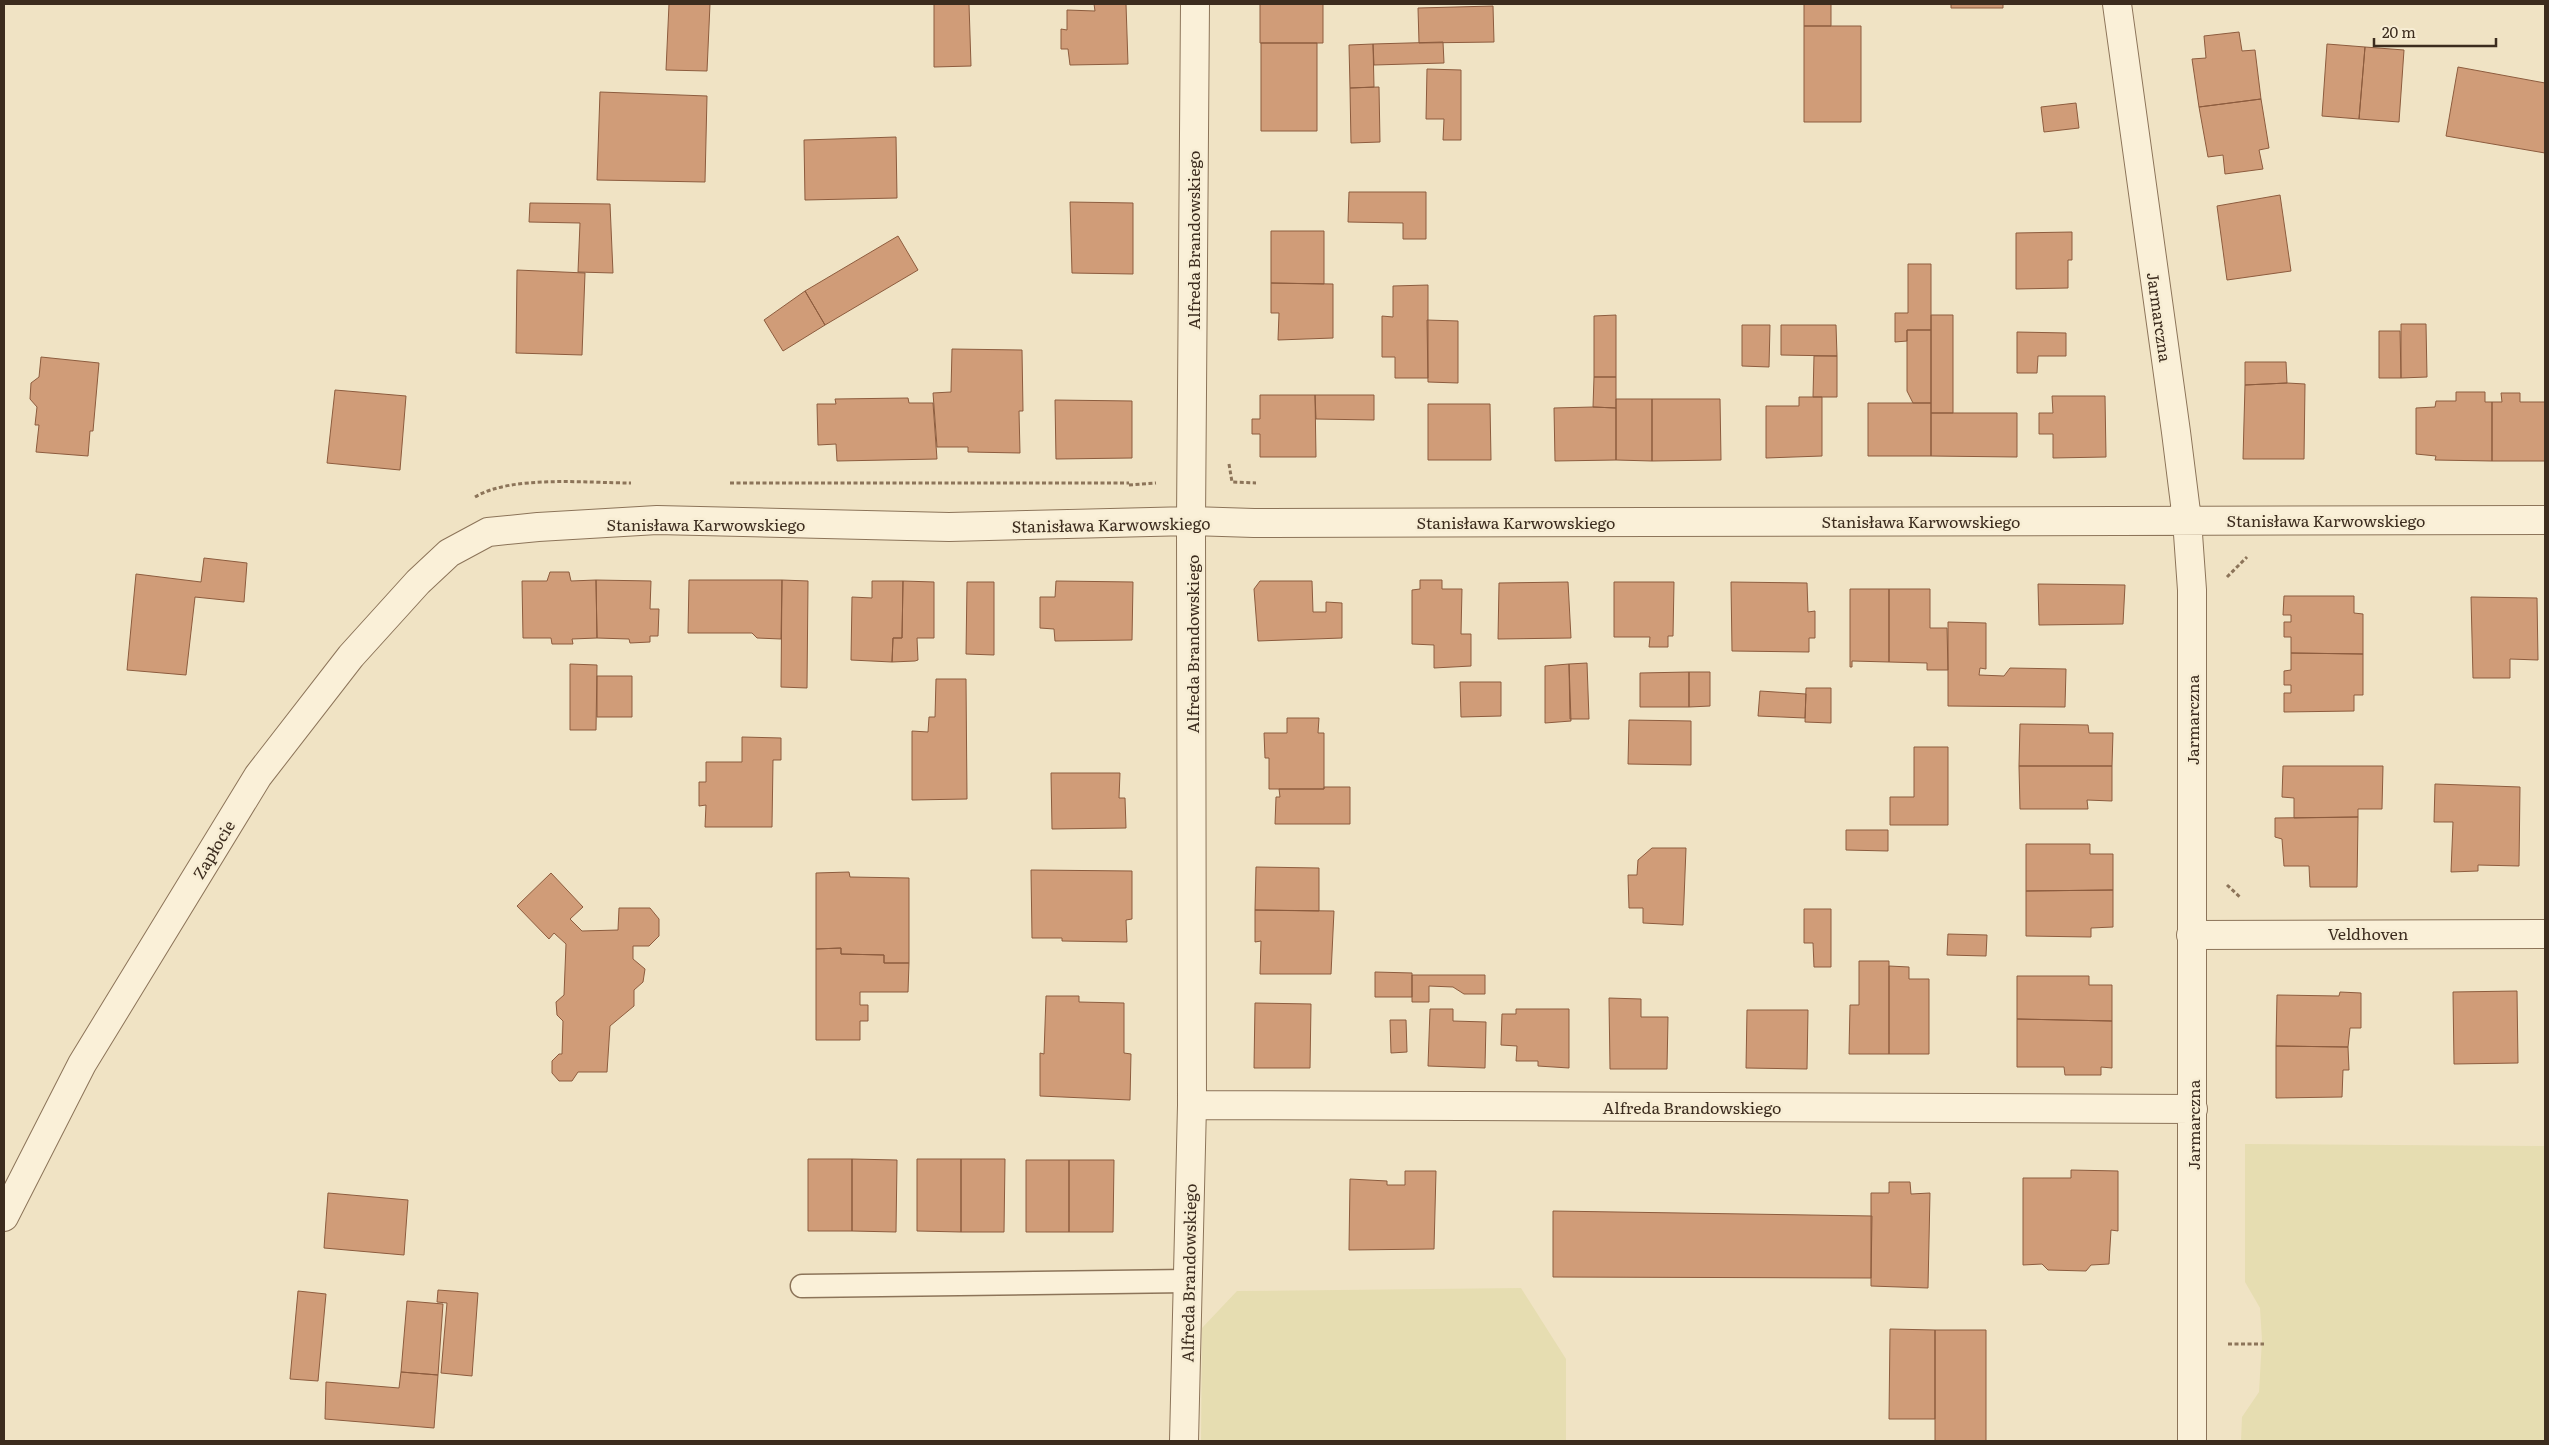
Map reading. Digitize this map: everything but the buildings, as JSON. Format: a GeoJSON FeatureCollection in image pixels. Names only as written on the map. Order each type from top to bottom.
{"type":"FeatureCollection","features":[{"type":"Feature","properties":{"kind":"street","name":"Alfreda Brandowskiego"},"geometry":{"type":"LineString","coordinates":[[1184,1441],[1192,1105],[1191,521],[1195,4]]}},
{"type":"Feature","properties":{"kind":"street","name":"Jarmarczna"},"geometry":{"type":"LineString","coordinates":[[2117,4],[2187,520],[2192,590],[2191,934],[2194,1109],[2192,1441]]}},
{"type":"Feature","properties":{"kind":"street","name":"Stanisława Karwowskiego"},"geometry":{"type":"LineString","coordinates":[[488,532],[657,520],[949,527],[1191,521],[1264,523],[2545,520]]}},
{"type":"Feature","properties":{"kind":"street","name":"Zapłocie"},"geometry":{"type":"LineString","coordinates":[[4,1217],[82,1064],[258,776],[351,656],[418,582],[449,553],[488,532]]}},
{"type":"Feature","properties":{"kind":"street","name":"Veldhoven"},"geometry":{"type":"LineString","coordinates":[[2191,934],[2545,934]]}},
{"type":"Feature","properties":{"kind":"street","name":"Alfreda Brandowskiego"},"geometry":{"type":"LineString","coordinates":[[1192,1105],[2194,1109]]}},
{"type":"Feature","properties":{"kind":"lane"},"geometry":{"type":"LineString","coordinates":[[802,1286],[1188,1282]]}},
{"type":"Feature","properties":{"kind":"path"},"geometry":{"type":"LineString","coordinates":[[470,500],[485,491],[520,483],[640,483]]}},
{"type":"Feature","properties":{"kind":"path"},"geometry":{"type":"LineString","coordinates":[[729,483],[1129,483]]}},
{"type":"Feature","properties":{"kind":"shaded area"},"geometry":{"type":"Polygon","coordinates":[[[2245,1144],[2545,1146],[2545,1441],[2241,1441],[2242,1417],[2259,1392],[2262,1340],[2260,1308],[2245,1282],[2245,1144]]]}},
{"type":"Feature","properties":{"kind":"shaded area"},"geometry":{"type":"Polygon","coordinates":[[[1521,1288],[1566,1359],[1566,1441],[1201,1441],[1202,1328],[1237,1291],[1521,1288]]]}}]}
